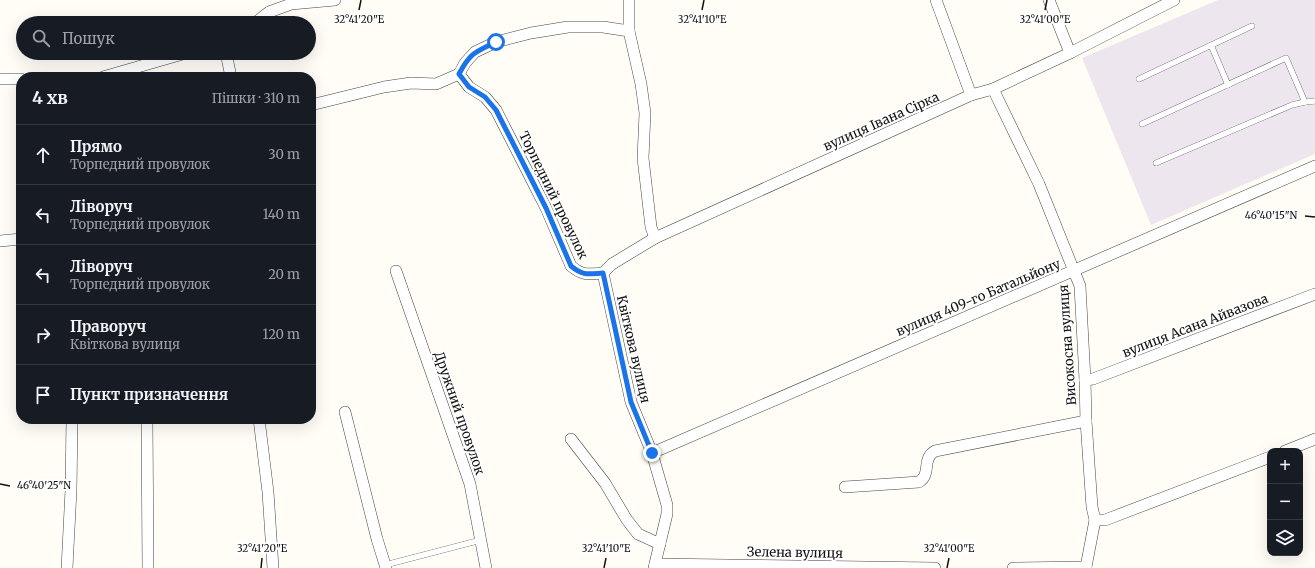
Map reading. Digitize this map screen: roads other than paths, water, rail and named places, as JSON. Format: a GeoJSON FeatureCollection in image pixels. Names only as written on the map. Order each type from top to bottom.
{"type":"FeatureCollection","features":[{"type":"Feature","properties":{"kind":"street"},"geometry":{"type":"LineString","coordinates":[[264,16],[269,12],[291,4],[334,0]]}},
{"type":"Feature","properties":{"kind":"street"},"geometry":{"type":"LineString","coordinates":[[629,0],[630,31],[641,84],[645,113],[643,158],[651,227],[655,238]]}},
{"type":"Feature","properties":{"kind":"street"},"geometry":{"type":"LineString","coordinates":[[936,0],[971,95]]}},
{"type":"Feature","properties":{"kind":"street"},"geometry":{"type":"LineString","coordinates":[[1049,0],[1070,54]]}},
{"type":"Feature","properties":{"kind":"street","name":"вулиця Івана Сірка"},"geometry":{"type":"LineString","coordinates":[[603,273],[612,264],[655,238],[971,95],[993,89],[1070,54],[1174,0]]}},
{"type":"Feature","properties":{"kind":"street"},"geometry":{"type":"LineString","coordinates":[[316,104],[384,87],[411,83],[436,84],[459,74],[465,63],[475,52],[496,42],[531,33],[568,27],[603,27],[630,31]]}},
{"type":"Feature","properties":{"kind":"street"},"geometry":{"type":"LineString","coordinates":[[120,72],[162,60]]}},
{"type":"Feature","properties":{"kind":"street"},"geometry":{"type":"LineString","coordinates":[[227,60],[230,72]]}},
{"type":"Feature","properties":{"kind":"street","name":"Торпедний провулок"},"geometry":{"type":"LineString","coordinates":[[459,74],[469,87],[485,97],[496,110],[546,208],[571,266],[578,272],[589,274],[603,273]]}},
{"type":"Feature","properties":{"kind":"street"},"geometry":{"type":"LineString","coordinates":[[0,79],[16,79]]}},
{"type":"Feature","properties":{"kind":"street","name":"Високосна вулиця"},"geometry":{"type":"LineString","coordinates":[[993,89],[1039,184],[1080,286],[1086,421],[1092,507],[1095,520],[1086,567]]}},
{"type":"Feature","properties":{"kind":"street","name":"вулиця 409-го Батальйону"},"geometry":{"type":"LineString","coordinates":[[652,453],[1315,166]]}},
{"type":"Feature","properties":{"kind":"street"},"geometry":{"type":"LineString","coordinates":[[0,241],[16,239]]}},
{"type":"Feature","properties":{"kind":"street","name":"Дружний провулок"},"geometry":{"type":"LineString","coordinates":[[396,271],[470,484],[486,568]]}},
{"type":"Feature","properties":{"kind":"street","name":"Квіткова вулиця"},"geometry":{"type":"LineString","coordinates":[[603,273],[631,402],[652,453],[667,505],[667,514],[654,566]]}},
{"type":"Feature","properties":{"kind":"street","name":"вулиця Асана Айвазова"},"geometry":{"type":"LineString","coordinates":[[1085,380],[1093,379],[1315,294]]}},
{"type":"Feature","properties":{"kind":"street"},"geometry":{"type":"LineString","coordinates":[[345,412],[385,566]]}},
{"type":"Feature","properties":{"kind":"street"},"geometry":{"type":"LineString","coordinates":[[845,487],[919,482],[925,476],[930,453],[935,451],[1086,421]]}},
{"type":"Feature","properties":{"kind":"street"},"geometry":{"type":"LineString","coordinates":[[67,568],[72,490],[72,424]]}},
{"type":"Feature","properties":{"kind":"street"},"geometry":{"type":"LineString","coordinates":[[147,424],[148,568]]}},
{"type":"Feature","properties":{"kind":"street"},"geometry":{"type":"LineString","coordinates":[[260,424],[268,492],[273,568]]}},
{"type":"Feature","properties":{"kind":"street"},"geometry":{"type":"LineString","coordinates":[[572,439],[605,483],[626,520],[638,534],[660,544]]}},
{"type":"Feature","properties":{"kind":"street"},"geometry":{"type":"LineString","coordinates":[[1292,448],[1315,439]]}},
{"type":"Feature","properties":{"kind":"street"},"geometry":{"type":"LineString","coordinates":[[1095,520],[1104,520],[1267,458]]}},
{"type":"Feature","properties":{"kind":"street","name":"Зелена вулиця"},"geometry":{"type":"LineString","coordinates":[[654,566],[935,568]]}},
{"type":"Feature","properties":{"kind":"street"},"geometry":{"type":"LineString","coordinates":[[1012,568],[1086,567]]}},
{"type":"Feature","properties":{"kind":"lane"},"geometry":{"type":"LineString","coordinates":[[1139,78],[1252,26]]}},
{"type":"Feature","properties":{"kind":"lane"},"geometry":{"type":"LineString","coordinates":[[1211,45],[1228,85]]}},
{"type":"Feature","properties":{"kind":"lane"},"geometry":{"type":"LineString","coordinates":[[1142,124],[1286,58],[1305,102]]}},
{"type":"Feature","properties":{"kind":"lane"},"geometry":{"type":"LineString","coordinates":[[1156,162],[1292,105],[1305,102],[1315,102]]}},
{"type":"Feature","properties":{"kind":"lane"},"geometry":{"type":"LineString","coordinates":[[385,566],[481,540]]}}]}
